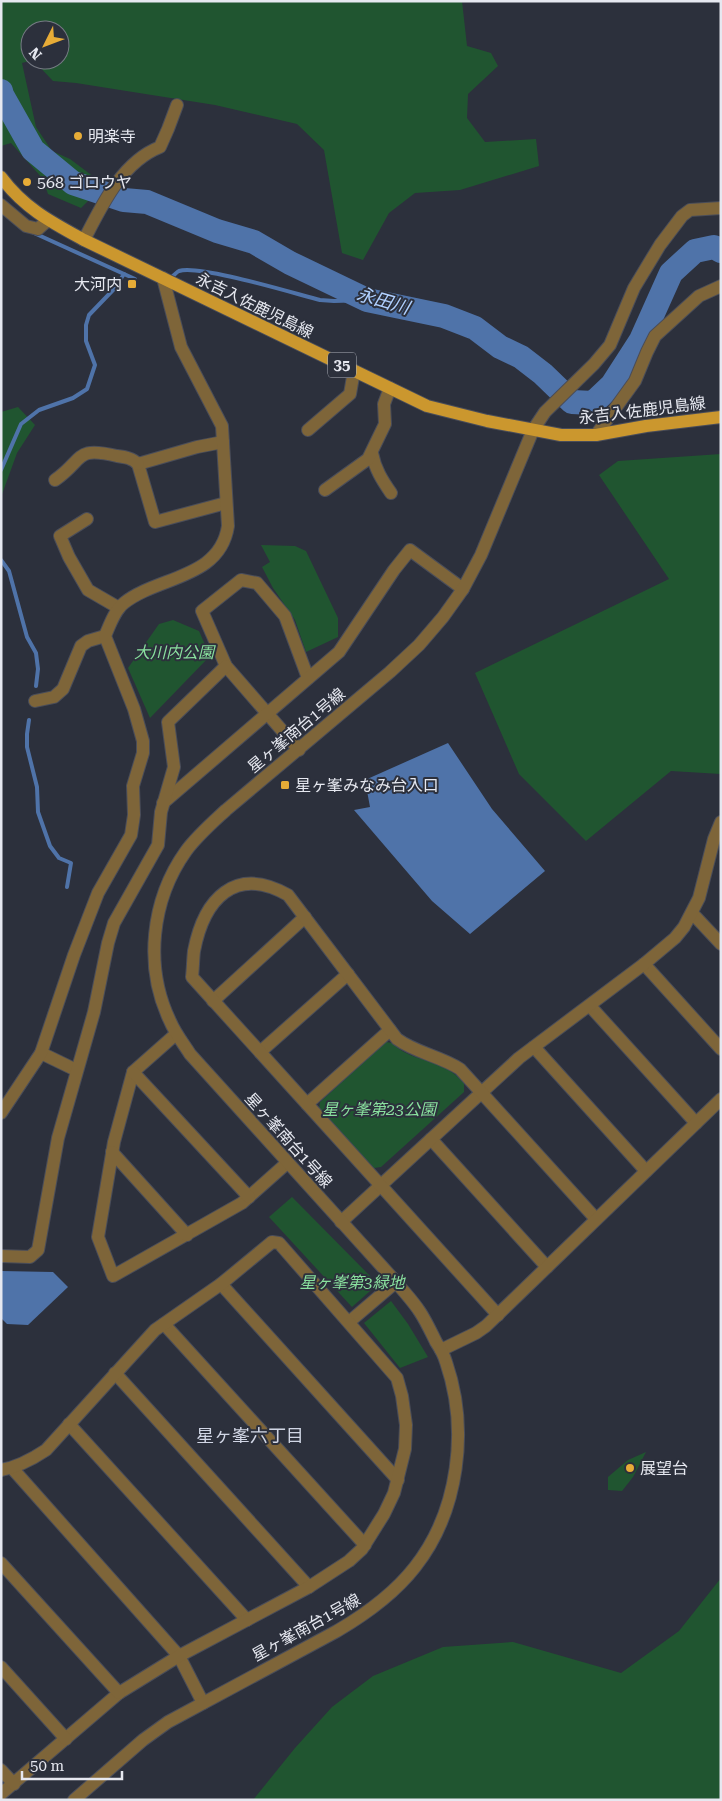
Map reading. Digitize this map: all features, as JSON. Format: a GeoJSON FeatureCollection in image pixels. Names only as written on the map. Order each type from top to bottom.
{"type":"FeatureCollection","features":[{"type":"Feature","properties":{"kind":"main road","name":"永吉入佐鹿児島線"},"geometry":{"type":"LineString","coordinates":[[1,177],[25,204],[48,220],[84,240],[427,406],[561,435],[596,435],[646,426],[721,417]]}},
{"type":"Feature","properties":{"kind":"street"},"geometry":{"type":"LineString","coordinates":[[84,240],[103,204],[121,178],[148,151],[160,146],[177,105]]}},
{"type":"Feature","properties":{"kind":"street"},"geometry":{"type":"LineString","coordinates":[[1,205],[26,226],[38,229],[48,220]]}},
{"type":"Feature","properties":{"kind":"street","name":"星ヶ峯南台1号線"},"geometry":{"type":"LineString","coordinates":[[77,1799],[143,1740],[168,1722],[361,1617],[383,1601],[403,1581],[430,1546],[445,1512],[457,1464],[457,1406],[446,1360],[420,1312],[396,1282],[190,1054],[176,1034],[169,1020],[157,984],[154,957],[158,912],[165,889],[186,852],[200,834],[384,678],[419,645],[443,617],[463,589],[481,555],[533,430],[545,412],[610,346],[634,288],[660,245],[682,216],[690,210],[721,208]]}},
{"type":"Feature","properties":{"kind":"street"},"geometry":{"type":"LineString","coordinates":[[1,1113],[41,1053],[74,955],[98,893],[131,835],[134,814],[134,786],[143,753],[143,741],[134,709],[112,656],[106,636],[110,624],[119,608],[125,602],[149,588],[198,569],[216,553],[227,533],[222,426],[181,347],[163,278]]}},
{"type":"Feature","properties":{"kind":"street"},"geometry":{"type":"LineString","coordinates":[[596,435],[635,382],[655,336],[699,296],[721,286]]}},
{"type":"Feature","properties":{"kind":"street"},"geometry":{"type":"LineString","coordinates":[[308,430],[350,394],[354,371]]}},
{"type":"Feature","properties":{"kind":"street"},"geometry":{"type":"LineString","coordinates":[[325,490],[368,459],[372,453],[385,424],[384,404],[390,388]]}},
{"type":"Feature","properties":{"kind":"street"},"geometry":{"type":"LineString","coordinates":[[138,464],[197,447],[223,442]]}},
{"type":"Feature","properties":{"kind":"street"},"geometry":{"type":"LineString","coordinates":[[55,480],[87,452],[98,451],[134,460],[138,464],[155,522],[226,503]]}},
{"type":"Feature","properties":{"kind":"street"},"geometry":{"type":"LineString","coordinates":[[372,453],[380,477],[391,493]]}},
{"type":"Feature","properties":{"kind":"street"},"geometry":{"type":"LineString","coordinates":[[87,519],[60,536],[69,557],[88,590],[119,608]]}},
{"type":"Feature","properties":{"kind":"street"},"geometry":{"type":"LineString","coordinates":[[163,803],[344,645],[394,570],[410,550],[463,589]]}},
{"type":"Feature","properties":{"kind":"street"},"geometry":{"type":"LineString","coordinates":[[299,750],[226,666],[202,612],[241,580],[257,583],[285,616],[308,678]]}},
{"type":"Feature","properties":{"kind":"street"},"geometry":{"type":"LineString","coordinates":[[35,702],[54,697],[63,689],[81,646],[88,641],[106,636]]}},
{"type":"Feature","properties":{"kind":"street"},"geometry":{"type":"LineString","coordinates":[[1,1256],[30,1257],[38,1250],[58,1138],[94,1012],[108,943],[114,924],[158,844],[161,812],[174,767],[168,722],[226,666]]}},
{"type":"Feature","properties":{"kind":"street"},"geometry":{"type":"LineString","coordinates":[[341,1222],[519,1058],[590,1006],[675,938],[692,913],[699,898],[718,840],[721,822]]}},
{"type":"Feature","properties":{"kind":"street"},"geometry":{"type":"LineString","coordinates":[[498,1315],[192,977],[194,950],[206,915],[216,900],[227,889],[253,883],[265,885],[288,895],[397,1039],[405,1045],[456,1066],[596,1220]]}},
{"type":"Feature","properties":{"kind":"street"},"geometry":{"type":"LineString","coordinates":[[692,913],[721,944]]}},
{"type":"Feature","properties":{"kind":"street"},"geometry":{"type":"LineString","coordinates":[[213,1001],[305,917]]}},
{"type":"Feature","properties":{"kind":"street"},"geometry":{"type":"LineString","coordinates":[[644,964],[721,1049]]}},
{"type":"Feature","properties":{"kind":"street"},"geometry":{"type":"LineString","coordinates":[[260,1052],[348,974]]}},
{"type":"Feature","properties":{"kind":"street"},"geometry":{"type":"LineString","coordinates":[[590,1006],[696,1123]]}},
{"type":"Feature","properties":{"kind":"street"},"geometry":{"type":"LineString","coordinates":[[307,1104],[390,1030]]}},
{"type":"Feature","properties":{"kind":"street"},"geometry":{"type":"LineString","coordinates":[[176,1034],[134,1072],[112,1152],[98,1237],[113,1276],[242,1203],[287,1163]]}},
{"type":"Feature","properties":{"kind":"street"},"geometry":{"type":"LineString","coordinates":[[534,1047],[646,1171]]}},
{"type":"Feature","properties":{"kind":"street"},"geometry":{"type":"LineString","coordinates":[[41,1053],[76,1070]]}},
{"type":"Feature","properties":{"kind":"street"},"geometry":{"type":"LineString","coordinates":[[134,1072],[249,1197]]}},
{"type":"Feature","properties":{"kind":"street"},"geometry":{"type":"LineString","coordinates":[[441,1350],[486,1326],[721,1099]]}},
{"type":"Feature","properties":{"kind":"street"},"geometry":{"type":"LineString","coordinates":[[431,1139],[548,1267]]}},
{"type":"Feature","properties":{"kind":"street"},"geometry":{"type":"LineString","coordinates":[[112,1152],[187,1235]]}},
{"type":"Feature","properties":{"kind":"street"},"geometry":{"type":"LineString","coordinates":[[1,1794],[119,1693],[179,1656],[309,1587],[349,1561],[365,1545],[384,1514],[394,1493],[405,1449],[406,1425],[402,1396],[397,1378],[279,1243],[272,1242],[221,1284],[164,1324],[144,1341],[46,1450],[30,1461],[6,1469],[179,1656],[202,1703]]}},
{"type":"Feature","properties":{"kind":"street"},"geometry":{"type":"LineString","coordinates":[[349,1322],[396,1282]]}},
{"type":"Feature","properties":{"kind":"street"},"geometry":{"type":"LineString","coordinates":[[221,1284],[398,1480]]}},
{"type":"Feature","properties":{"kind":"street"},"geometry":{"type":"LineString","coordinates":[[164,1324],[365,1545]]}},
{"type":"Feature","properties":{"kind":"street"},"geometry":{"type":"LineString","coordinates":[[115,1373],[309,1587]]}},
{"type":"Feature","properties":{"kind":"street"},"geometry":{"type":"LineString","coordinates":[[69,1424],[247,1620]]}},
{"type":"Feature","properties":{"kind":"street"},"geometry":{"type":"LineString","coordinates":[[1,1563],[119,1693]]}},
{"type":"Feature","properties":{"kind":"street"},"geometry":{"type":"LineString","coordinates":[[1,1667],[66,1739]]}},
{"type":"Feature","properties":{"kind":"street"},"geometry":{"type":"LineString","coordinates":[[1,1770],[14,1784]]}},
{"type":"Feature","properties":{"kind":"green space"},"geometry":{"type":"Polygon","coordinates":[[[1,1],[462,1],[467,46],[491,53],[498,66],[468,94],[467,118],[485,142],[536,139],[539,166],[460,190],[415,193],[389,213],[363,260],[342,253],[324,150],[297,124],[215,105],[53,81],[43,70],[70,70],[70,20],[20,20],[20,70],[24,70],[36,127],[52,151],[70,159],[98,180],[97,192],[81,208],[48,194],[43,179],[11,143],[1,146],[1,1]]]}},
{"type":"Feature","properties":{"kind":"green space"},"geometry":{"type":"Polygon","coordinates":[[[18,407],[35,425],[17,453],[1,497],[1,412],[18,407]]]}},
{"type":"Feature","properties":{"kind":"green space"},"geometry":{"type":"Polygon","coordinates":[[[721,454],[721,774],[671,771],[586,841],[519,774],[475,673],[669,579],[599,475],[618,461],[721,454]]]}},
{"type":"Feature","properties":{"kind":"green space"},"geometry":{"type":"Polygon","coordinates":[[[261,545],[295,546],[306,551],[338,618],[338,637],[306,652],[295,620],[273,588],[262,567],[270,562],[261,545]]]}},
{"type":"Feature","properties":{"kind":"green space","name":"大川内公園"},"geometry":{"type":"Polygon","coordinates":[[[173,620],[199,631],[210,656],[150,718],[128,668],[159,624],[173,620]]]}},
{"type":"Feature","properties":{"kind":"green space","name":"星ヶ峯第23公園"},"geometry":{"type":"Polygon","coordinates":[[[386,1042],[392,1043],[405,1053],[438,1064],[450,1071],[464,1083],[464,1092],[381,1167],[374,1168],[319,1110],[320,1102],[386,1042]]]}},
{"type":"Feature","properties":{"kind":"green space","name":"星ヶ峯第3緑地"},"geometry":{"type":"Polygon","coordinates":[[[292,1197],[378,1284],[352,1307],[269,1217],[292,1197]]]}},
{"type":"Feature","properties":{"kind":"green space"},"geometry":{"type":"Polygon","coordinates":[[[391,1301],[408,1324],[428,1357],[400,1368],[364,1323],[391,1301]]]}},
{"type":"Feature","properties":{"kind":"green space"},"geometry":{"type":"Polygon","coordinates":[[[646,1452],[633,1477],[622,1491],[608,1490],[608,1477],[628,1460],[646,1452]]]}},
{"type":"Feature","properties":{"kind":"green space"},"geometry":{"type":"Polygon","coordinates":[[[721,1578],[721,1800],[253,1800],[295,1748],[332,1707],[373,1676],[443,1647],[513,1642],[621,1673],[679,1631],[721,1578]]]}},
{"type":"Feature","properties":{"kind":"water"},"geometry":{"type":"Polygon","coordinates":[[[448,743],[492,809],[545,871],[470,934],[432,901],[354,810],[370,807],[365,780],[448,743]]]}},
{"type":"Feature","properties":{"kind":"water"},"geometry":{"type":"Polygon","coordinates":[[[1,1271],[53,1272],[68,1287],[28,1325],[7,1324],[1,1318],[1,1271]]]}},
{"type":"Feature","properties":{"kind":"waterway","name":"永田川"},"geometry":{"type":"LineString","coordinates":[[1,91],[33,150],[73,183],[124,200],[147,202],[217,231],[254,242],[290,263],[367,300],[444,316],[475,328],[500,347],[521,357],[543,374],[572,402],[593,403],[612,385],[641,340],[671,273],[695,251],[714,247],[721,251]]}},
{"type":"Feature","properties":{"kind":"waterway"},"geometry":{"type":"LineString","coordinates":[[34,233],[135,279]]}},
{"type":"Feature","properties":{"kind":"waterway"},"geometry":{"type":"LineString","coordinates":[[173,276],[179,271],[190,270],[248,281],[320,300],[367,300]]}},
{"type":"Feature","properties":{"kind":"waterway"},"geometry":{"type":"LineString","coordinates":[[1,470],[21,424],[39,410],[73,398],[87,389],[95,365],[86,341],[86,325],[89,315],[114,289],[124,274]]}},
{"type":"Feature","properties":{"kind":"waterway"},"geometry":{"type":"LineString","coordinates":[[1,560],[9,571],[27,637],[36,653],[38,669],[36,686]]}},
{"type":"Feature","properties":{"kind":"waterway"},"geometry":{"type":"LineString","coordinates":[[29,720],[27,747],[37,787],[38,812],[50,846],[59,858],[71,863],[67,887]]}},
{"type":"Feature","properties":{"kind":"place","name":"明楽寺"},"geometry":{"type":"Point","coordinates":[78,136]}},
{"type":"Feature","properties":{"kind":"place","name":"568 ゴロウヤ"},"geometry":{"type":"Point","coordinates":[27,182]}},
{"type":"Feature","properties":{"kind":"place","name":"大河内"},"geometry":{"type":"Point","coordinates":[132,284]}},
{"type":"Feature","properties":{"kind":"place","name":"星ヶ峯みなみ台入口"},"geometry":{"type":"Point","coordinates":[285,785]}},
{"type":"Feature","properties":{"kind":"place","name":"展望台"},"geometry":{"type":"Point","coordinates":[630,1468]}},
{"type":"Feature","properties":{"kind":"district","name":"星ヶ峯六丁目"},"geometry":{"type":"Point","coordinates":[250,1436]}}]}
